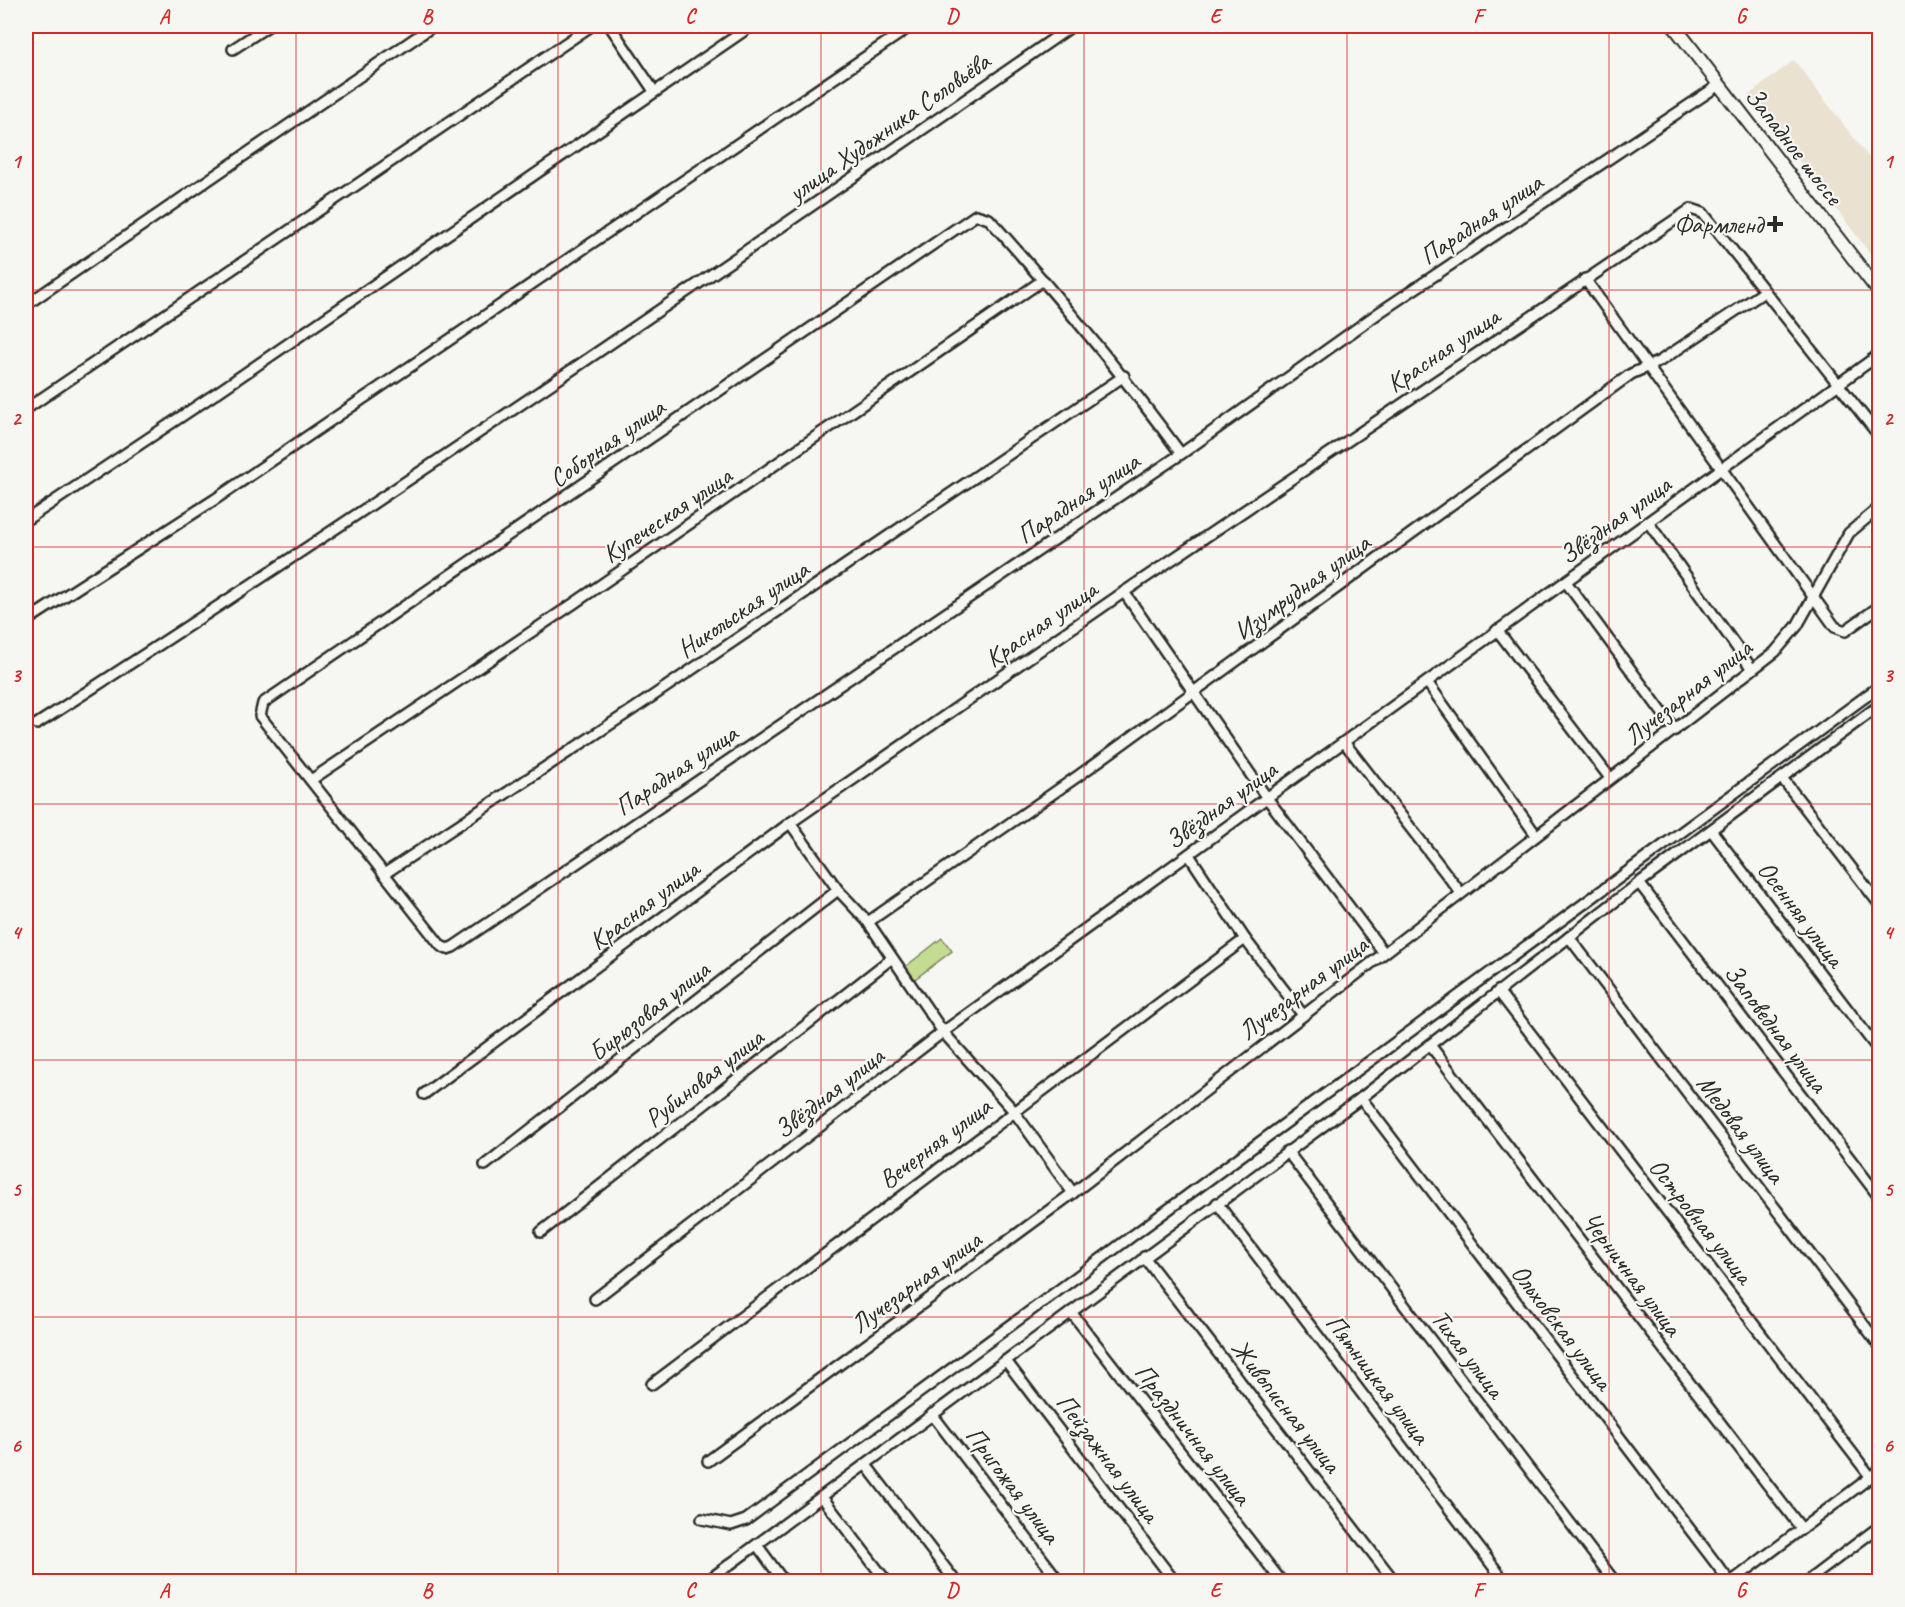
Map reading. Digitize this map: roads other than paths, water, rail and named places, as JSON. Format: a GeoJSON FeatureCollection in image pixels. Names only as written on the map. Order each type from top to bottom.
{"type":"FeatureCollection","features":[{"type":"Feature","properties":{"kind":"main road","name":"Западное шоссе"},"geometry":{"type":"LineString","coordinates":[[1674,26],[1880,293]]}},
{"type":"Feature","properties":{"kind":"street"},"geometry":{"type":"LineString","coordinates":[[233,49],[268,26]]}},
{"type":"Feature","properties":{"kind":"street"},"geometry":{"type":"LineString","coordinates":[[26,305],[433,26]]}},
{"type":"Feature","properties":{"kind":"street"},"geometry":{"type":"LineString","coordinates":[[26,409],[591,26]]}},
{"type":"Feature","properties":{"kind":"street"},"geometry":{"type":"LineString","coordinates":[[610,26],[654,91]]}},
{"type":"Feature","properties":{"kind":"street"},"geometry":{"type":"LineString","coordinates":[[26,520],[215,394],[751,26]]}},
{"type":"Feature","properties":{"kind":"street"},"geometry":{"type":"LineString","coordinates":[[26,621],[214,500],[911,26]]}},
{"type":"Feature","properties":{"kind":"street","name":"улица Художника Соловьёва"},"geometry":{"type":"LineString","coordinates":[[37,724],[211,612],[760,242],[1072,26]]}},
{"type":"Feature","properties":{"kind":"street","name":"Парадная улица"},"geometry":{"type":"LineString","coordinates":[[260,710],[263,721],[441,946],[447,949],[453,947],[1181,454],[1380,312],[1719,85]]}},
{"type":"Feature","properties":{"kind":"street","name":"Красная улица"},"geometry":{"type":"LineString","coordinates":[[424,1094],[790,823],[1124,592],[1687,212],[1696,209],[1703,213],[1764,292]]}},
{"type":"Feature","properties":{"kind":"street","name":"Парадная улица"},"geometry":{"type":"LineString","coordinates":[[981,215],[989,219],[1124,376],[1181,454]]}},
{"type":"Feature","properties":{"kind":"street","name":"Соборная улица"},"geometry":{"type":"LineString","coordinates":[[260,710],[263,703],[972,217],[981,215]]}},
{"type":"Feature","properties":{"kind":"street"},"geometry":{"type":"LineString","coordinates":[[1585,279],[1720,469],[1840,631],[1848,629],[1880,606]]}},
{"type":"Feature","properties":{"kind":"street","name":"Купеческая улица"},"geometry":{"type":"LineString","coordinates":[[311,780],[603,584],[1043,280]]}},
{"type":"Feature","properties":{"kind":"street"},"geometry":{"type":"LineString","coordinates":[[1764,292],[1880,437]]}},
{"type":"Feature","properties":{"kind":"street","name":"Изумрудная улица"},"geometry":{"type":"LineString","coordinates":[[868,922],[1193,693],[1631,374],[1660,361],[1764,292]]}},
{"type":"Feature","properties":{"kind":"street","name":"Звёздная улица"},"geometry":{"type":"LineString","coordinates":[[595,1299],[942,1032],[1880,354]]}},
{"type":"Feature","properties":{"kind":"street","name":"Никольская улица"},"geometry":{"type":"LineString","coordinates":[[384,874],[641,704],[1124,376]]}},
{"type":"Feature","properties":{"kind":"street","name":"Лучезарная улица"},"geometry":{"type":"LineString","coordinates":[[708,1461],[1073,1193],[1752,669],[1787,640],[1850,533],[1880,507]]}},
{"type":"Feature","properties":{"kind":"street"},"geometry":{"type":"LineString","coordinates":[[1648,522],[1752,669]]}},
{"type":"Feature","properties":{"kind":"street"},"geometry":{"type":"LineString","coordinates":[[1566,582],[1675,729]]}},
{"type":"Feature","properties":{"kind":"street"},"geometry":{"type":"LineString","coordinates":[[1124,592],[1267,798],[1384,953]]}},
{"type":"Feature","properties":{"kind":"street"},"geometry":{"type":"LineString","coordinates":[[1497,630],[1610,778]]}},
{"type":"Feature","properties":{"kind":"street"},"geometry":{"type":"LineString","coordinates":[[1426,682],[1536,835]]}},
{"type":"Feature","properties":{"kind":"street"},"geometry":{"type":"LineString","coordinates":[[702,1519],[730,1525],[746,1520],[1880,686]]}},
{"type":"Feature","properties":{"kind":"street"},"geometry":{"type":"LineString","coordinates":[[706,1581],[866,1466],[932,1414],[1360,1098],[1639,883],[1880,705]]}},
{"type":"Feature","properties":{"kind":"street"},"geometry":{"type":"LineString","coordinates":[[1344,742],[1461,894]]}},
{"type":"Feature","properties":{"kind":"street"},"geometry":{"type":"LineString","coordinates":[[1782,778],[1880,904]]}},
{"type":"Feature","properties":{"kind":"street"},"geometry":{"type":"LineString","coordinates":[[790,823],[838,890],[868,922],[942,1032],[1013,1110],[1073,1193]]}},
{"type":"Feature","properties":{"kind":"street","name":"Осенняя улица"},"geometry":{"type":"LineString","coordinates":[[1711,830],[1880,1052]]}},
{"type":"Feature","properties":{"kind":"street"},"geometry":{"type":"LineString","coordinates":[[1189,855],[1245,939],[1303,1015]]}},
{"type":"Feature","properties":{"kind":"street","name":"Заповедная улица"},"geometry":{"type":"LineString","coordinates":[[1639,883],[1880,1198]]}},
{"type":"Feature","properties":{"kind":"street","name":"Бирюзовая улица"},"geometry":{"type":"LineString","coordinates":[[485,1165],[838,890]]}},
{"type":"Feature","properties":{"kind":"street","name":"Медовая улица"},"geometry":{"type":"LineString","coordinates":[[1569,937],[1880,1346]]}},
{"type":"Feature","properties":{"kind":"street","name":"Вечерняя улица"},"geometry":{"type":"LineString","coordinates":[[651,1384],[1013,1110],[1245,939]]}},
{"type":"Feature","properties":{"kind":"street","name":"Рубиновая улица"},"geometry":{"type":"LineString","coordinates":[[541,1232],[892,958]]}},
{"type":"Feature","properties":{"kind":"street","name":"Островная улица"},"geometry":{"type":"LineString","coordinates":[[1498,992],[1870,1476]]}},
{"type":"Feature","properties":{"kind":"street","name":"Черничная улица"},"geometry":{"type":"LineString","coordinates":[[1430,1045],[1801,1528]]}},
{"type":"Feature","properties":{"kind":"street","name":"Ольховская улица"},"geometry":{"type":"LineString","coordinates":[[1360,1098],[1731,1581]]}},
{"type":"Feature","properties":{"kind":"street","name":"Тихая улица"},"geometry":{"type":"LineString","coordinates":[[1287,1151],[1615,1581]]}},
{"type":"Feature","properties":{"kind":"street","name":"Пятницкая улица"},"geometry":{"type":"LineString","coordinates":[[1217,1203],[1505,1581]]}},
{"type":"Feature","properties":{"kind":"street","name":"Живописная улица"},"geometry":{"type":"LineString","coordinates":[[1144,1257],[1395,1581]]}},
{"type":"Feature","properties":{"kind":"street","name":"Праздничная улица"},"geometry":{"type":"LineString","coordinates":[[1071,1312],[1282,1581]]}},
{"type":"Feature","properties":{"kind":"street","name":"Пейзажная улица"},"geometry":{"type":"LineString","coordinates":[[1006,1361],[1175,1581]]}},
{"type":"Feature","properties":{"kind":"street","name":"Пригожая улица"},"geometry":{"type":"LineString","coordinates":[[932,1414],[1060,1581]]}},
{"type":"Feature","properties":{"kind":"street"},"geometry":{"type":"LineString","coordinates":[[866,1466],[956,1581]]}},
{"type":"Feature","properties":{"kind":"street"},"geometry":{"type":"LineString","coordinates":[[1731,1581],[1880,1470]]}},
{"type":"Feature","properties":{"kind":"street"},"geometry":{"type":"LineString","coordinates":[[822,1497],[887,1581]]}},
{"type":"Feature","properties":{"kind":"street"},"geometry":{"type":"LineString","coordinates":[[1806,1581],[1880,1526]]}},
{"type":"Feature","properties":{"kind":"street"},"geometry":{"type":"LineString","coordinates":[[757,1545],[784,1581]]}},
{"type":"Feature","properties":{"kind":"place","name":"Фармленд"},"geometry":{"type":"Point","coordinates":[1775,224]}}]}
